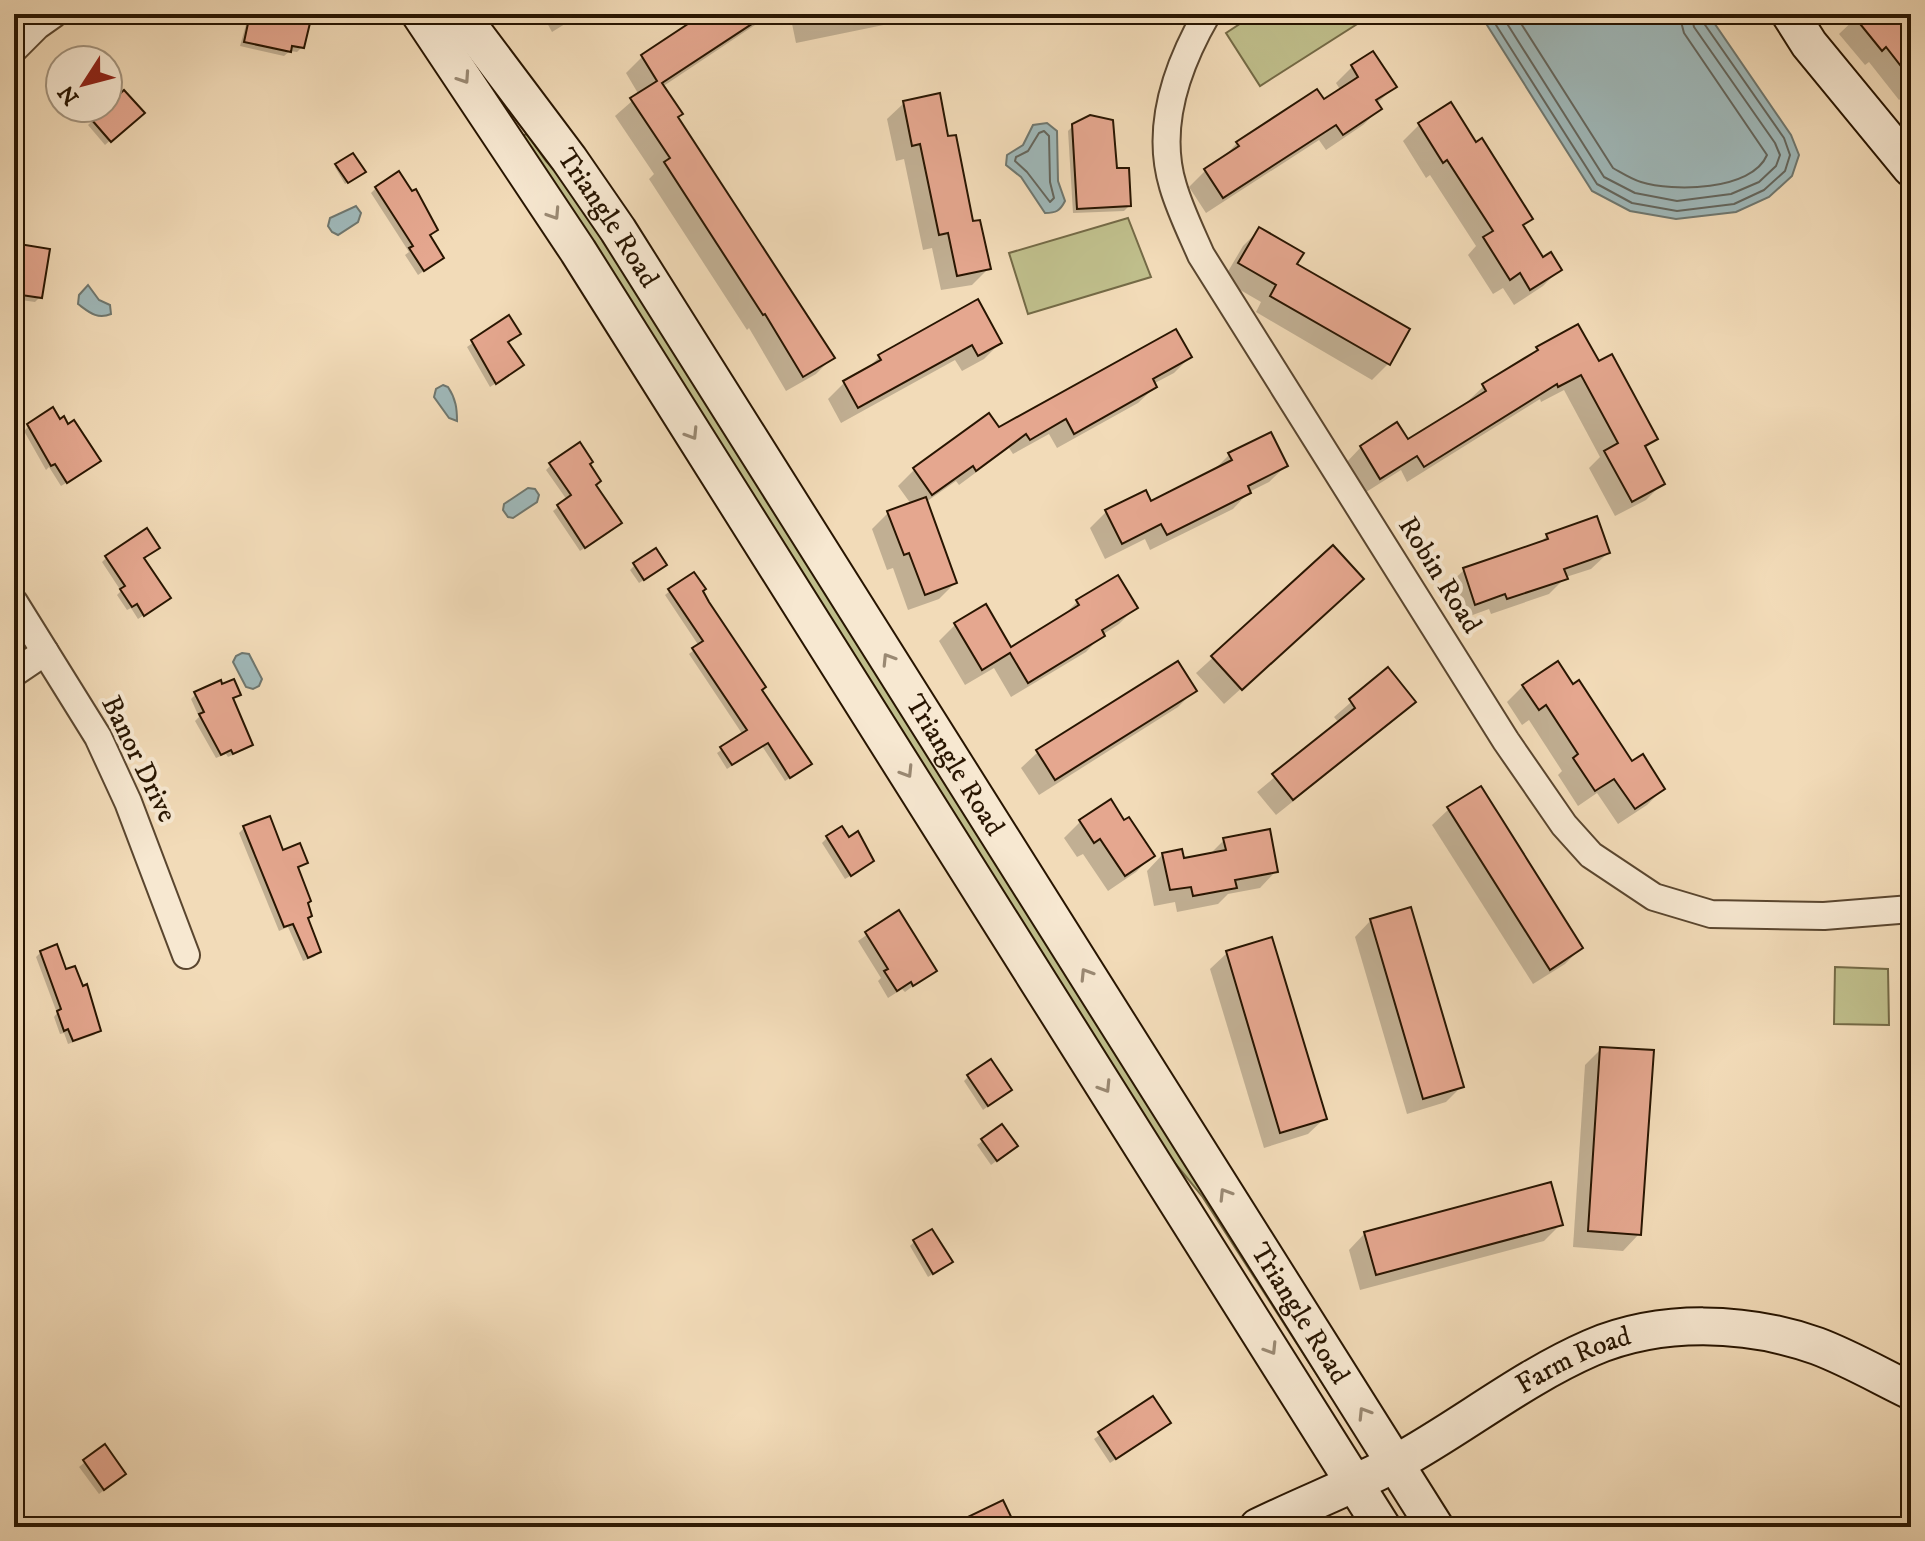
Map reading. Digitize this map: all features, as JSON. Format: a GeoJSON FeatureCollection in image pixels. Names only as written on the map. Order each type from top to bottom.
{"type":"FeatureCollection","features":[{"type":"Feature","properties":{"kind":"street"},"geometry":{"type":"LineString","coordinates":[[14,49],[54,14]]}},
{"type":"Feature","properties":{"kind":"street","name":"Triangle Road"},"geometry":{"type":"LineString","coordinates":[[420,14],[578,251],[1382,1527]]}},
{"type":"Feature","properties":{"kind":"street","name":"Triangle Road"},"geometry":{"type":"LineString","coordinates":[[460,14],[618,230],[1435,1527]]}},
{"type":"Feature","properties":{"kind":"street","name":"Robin Road"},"geometry":{"type":"LineString","coordinates":[[1207,14],[1189,45],[1177,76],[1170,110],[1167,146],[1171,183],[1185,220],[1201,255],[1506,741],[1564,825],[1591,855],[1654,897],[1711,914],[1824,916],[1911,909]]}},
{"type":"Feature","properties":{"kind":"street"},"geometry":{"type":"LineString","coordinates":[[1790,14],[1809,44],[1911,168]]}},
{"type":"Feature","properties":{"kind":"street","name":"Banor Drive"},"geometry":{"type":"LineString","coordinates":[[14,602],[98,737],[128,802],[186,955]]}},
{"type":"Feature","properties":{"kind":"street"},"geometry":{"type":"LineString","coordinates":[[14,673],[45,652]]}},
{"type":"Feature","properties":{"kind":"street","name":"Farm Road"},"geometry":{"type":"LineString","coordinates":[[1258,1527],[1396,1463],[1538,1376],[1615,1339],[1672,1328],[1703,1326],[1769,1332],[1819,1347],[1911,1391]]}},
{"type":"Feature","properties":{"kind":"shaded area"},"geometry":{"type":"Polygon","coordinates":[[[1255,14],[1361,14],[1365,19],[1260,86],[1226,33],[1255,14]]]}},
{"type":"Feature","properties":{"kind":"shaded area"},"geometry":{"type":"Polygon","coordinates":[[[527,134],[546,161],[586,204],[1333,1400],[1202,1196],[1147,1129],[521,136],[527,134]]]}},
{"type":"Feature","properties":{"kind":"shaded area"},"geometry":{"type":"Polygon","coordinates":[[[1128,218],[1151,277],[1028,314],[1009,253],[1128,218]]]}},
{"type":"Feature","properties":{"kind":"shaded area"},"geometry":{"type":"Polygon","coordinates":[[[1835,967],[1888,969],[1889,1025],[1834,1024],[1835,967]]]}},
{"type":"Feature","properties":{"kind":"water"},"geometry":{"type":"Polygon","coordinates":[[[1480,14],[1708,14],[1791,135],[1799,155],[1792,176],[1769,197],[1736,212],[1676,219],[1630,211],[1592,191],[1480,14]]]}},
{"type":"Feature","properties":{"kind":"water"},"geometry":{"type":"Polygon","coordinates":[[[1047,123],[1057,131],[1058,181],[1065,201],[1052,213],[1045,213],[1021,177],[1006,165],[1007,155],[1023,145],[1033,125],[1047,123]]]}},
{"type":"Feature","properties":{"kind":"water"},"geometry":{"type":"Polygon","coordinates":[[[356,206],[361,213],[358,222],[338,235],[332,232],[328,226],[330,218],[356,206]]]}},
{"type":"Feature","properties":{"kind":"water"},"geometry":{"type":"Polygon","coordinates":[[[88,285],[99,300],[110,305],[111,314],[97,316],[78,304],[79,295],[88,285]]]}},
{"type":"Feature","properties":{"kind":"water"},"geometry":{"type":"Polygon","coordinates":[[[443,385],[453,396],[457,421],[449,418],[434,397],[436,389],[443,385]]]}},
{"type":"Feature","properties":{"kind":"water"},"geometry":{"type":"Polygon","coordinates":[[[528,488],[535,489],[539,495],[537,502],[513,518],[508,517],[503,510],[504,504],[528,488]]]}},
{"type":"Feature","properties":{"kind":"water"},"geometry":{"type":"Polygon","coordinates":[[[242,653],[249,654],[262,679],[259,686],[253,689],[246,687],[233,662],[242,653]]]}},
{"type":"Feature","properties":{"kind":"building"},"geometry":{"type":"Polygon","coordinates":[[[250,14],[270,14],[310,23],[304,48],[292,46],[291,52],[244,42],[250,14]]]}},
{"type":"Feature","properties":{"kind":"building"},"geometry":{"type":"Polygon","coordinates":[[[703,14],[767,14],[662,83],[683,114],[678,117],[835,358],[803,377],[664,162],[670,158],[630,98],[657,81],[641,55],[703,14]]]}},
{"type":"Feature","properties":{"kind":"building"},"geometry":{"type":"Polygon","coordinates":[[[1852,14],[1906,14],[1911,21],[1911,79],[1886,47],[1882,51],[1852,14]]]}},
{"type":"Feature","properties":{"kind":"building"},"geometry":{"type":"Polygon","coordinates":[[[1373,51],[1397,87],[1376,100],[1382,109],[1343,135],[1336,125],[1223,198],[1204,169],[1239,146],[1236,142],[1317,89],[1324,99],[1358,77],[1351,65],[1373,51]]]}},
{"type":"Feature","properties":{"kind":"building"},"geometry":{"type":"Polygon","coordinates":[[[124,90],[145,113],[111,142],[95,124],[124,124],[124,90]]]}},
{"type":"Feature","properties":{"kind":"building"},"geometry":{"type":"Polygon","coordinates":[[[940,93],[948,136],[956,135],[973,221],[980,220],[991,269],[957,276],[948,233],[939,235],[920,144],[912,146],[903,101],[940,93]]]}},
{"type":"Feature","properties":{"kind":"building"},"geometry":{"type":"Polygon","coordinates":[[[1451,102],[1476,142],[1482,138],[1533,219],[1523,225],[1543,257],[1551,252],[1562,270],[1530,290],[1520,273],[1510,280],[1483,237],[1493,231],[1447,160],[1443,163],[1418,123],[1451,102]]]}},
{"type":"Feature","properties":{"kind":"building"},"geometry":{"type":"Polygon","coordinates":[[[1090,115],[1113,120],[1117,168],[1129,168],[1131,206],[1077,209],[1072,124],[1090,115]]]}},
{"type":"Feature","properties":{"kind":"building"},"geometry":{"type":"Polygon","coordinates":[[[353,153],[366,172],[348,183],[335,164],[353,153]]]}},
{"type":"Feature","properties":{"kind":"building"},"geometry":{"type":"Polygon","coordinates":[[[399,171],[412,191],[416,189],[438,230],[430,235],[444,258],[424,271],[409,248],[413,246],[375,187],[399,171]]]}},
{"type":"Feature","properties":{"kind":"building"},"geometry":{"type":"Polygon","coordinates":[[[1259,227],[1304,253],[1297,264],[1410,329],[1390,365],[1270,296],[1276,285],[1238,263],[1259,227]]]}},
{"type":"Feature","properties":{"kind":"building"},"geometry":{"type":"Polygon","coordinates":[[[19,244],[50,249],[42,298],[14,294],[19,244]]]}},
{"type":"Feature","properties":{"kind":"building"},"geometry":{"type":"Polygon","coordinates":[[[978,299],[1002,343],[978,356],[972,345],[858,408],[843,381],[881,360],[878,355],[978,299]]]}},
{"type":"Feature","properties":{"kind":"building"},"geometry":{"type":"Polygon","coordinates":[[[509,315],[521,334],[508,342],[524,365],[496,384],[471,340],[509,315]]]}},
{"type":"Feature","properties":{"kind":"building"},"geometry":{"type":"Polygon","coordinates":[[[1578,324],[1599,361],[1612,354],[1658,439],[1645,446],[1665,484],[1632,502],[1604,451],[1618,443],[1581,375],[1558,387],[1557,384],[1424,467],[1417,456],[1380,479],[1360,446],[1397,422],[1408,439],[1486,391],[1482,384],[1538,350],[1536,347],[1578,324]]]}},
{"type":"Feature","properties":{"kind":"building"},"geometry":{"type":"Polygon","coordinates":[[[1176,329],[1192,357],[1153,379],[1157,387],[1074,434],[1066,419],[1030,440],[1026,434],[976,471],[973,466],[932,495],[913,468],[989,413],[999,427],[1176,329]]]}},
{"type":"Feature","properties":{"kind":"building"},"geometry":{"type":"Polygon","coordinates":[[[53,407],[60,419],[64,416],[68,424],[74,420],[101,461],[67,483],[55,464],[51,466],[27,424],[53,407]]]}},
{"type":"Feature","properties":{"kind":"building"},"geometry":{"type":"Polygon","coordinates":[[[1271,432],[1288,466],[1248,486],[1251,493],[1167,535],[1161,524],[1122,544],[1105,510],[1146,490],[1151,501],[1232,460],[1228,453],[1271,432]]]}},
{"type":"Feature","properties":{"kind":"building"},"geometry":{"type":"Polygon","coordinates":[[[580,442],[601,481],[596,485],[622,523],[585,548],[557,505],[571,495],[549,463],[580,442]]]}},
{"type":"Feature","properties":{"kind":"building"},"geometry":{"type":"Polygon","coordinates":[[[926,497],[957,583],[925,595],[909,553],[904,555],[887,511],[926,497]]]}},
{"type":"Feature","properties":{"kind":"building"},"geometry":{"type":"Polygon","coordinates":[[[1597,516],[1610,553],[1564,569],[1568,579],[1507,599],[1505,594],[1475,605],[1463,568],[1548,539],[1546,534],[1597,516]]]}},
{"type":"Feature","properties":{"kind":"building"},"geometry":{"type":"Polygon","coordinates":[[[147,528],[160,548],[144,558],[171,598],[144,616],[137,604],[132,607],[120,589],[125,586],[105,556],[147,528]]]}},
{"type":"Feature","properties":{"kind":"building"},"geometry":{"type":"Polygon","coordinates":[[[1333,545],[1364,579],[1242,690],[1211,656],[1333,545]]]}},
{"type":"Feature","properties":{"kind":"building"},"geometry":{"type":"Polygon","coordinates":[[[656,548],[667,565],[644,580],[633,563],[656,548]]]}},
{"type":"Feature","properties":{"kind":"building"},"geometry":{"type":"Polygon","coordinates":[[[694,572],[706,589],[703,591],[709,602],[766,687],[762,690],[812,764],[790,778],[768,743],[732,765],[720,747],[747,730],[692,648],[703,641],[668,589],[694,572]]]}},
{"type":"Feature","properties":{"kind":"building"},"geometry":{"type":"Polygon","coordinates":[[[1118,575],[1138,608],[1102,630],[1105,636],[1028,683],[1010,653],[982,670],[954,623],[986,604],[1011,647],[1079,605],[1076,600],[1118,575]]]}},
{"type":"Feature","properties":{"kind":"building"},"geometry":{"type":"Polygon","coordinates":[[[1178,661],[1197,691],[1055,780],[1036,750],[1178,661]]]}},
{"type":"Feature","properties":{"kind":"building"},"geometry":{"type":"Polygon","coordinates":[[[1558,661],[1573,684],[1579,680],[1632,761],[1643,754],[1665,789],[1635,809],[1614,779],[1595,791],[1573,758],[1578,754],[1546,705],[1539,710],[1522,685],[1558,661]]]}},
{"type":"Feature","properties":{"kind":"building"},"geometry":{"type":"Polygon","coordinates":[[[1388,667],[1416,702],[1293,800],[1272,774],[1355,708],[1349,699],[1388,667]]]}},
{"type":"Feature","properties":{"kind":"building"},"geometry":{"type":"Polygon","coordinates":[[[234,679],[241,695],[233,698],[253,745],[233,754],[231,750],[221,755],[199,714],[204,712],[194,692],[221,680],[222,684],[234,679]]]}},
{"type":"Feature","properties":{"kind":"building"},"geometry":{"type":"Polygon","coordinates":[[[1481,786],[1583,948],[1550,970],[1447,807],[1481,786]]]}},
{"type":"Feature","properties":{"kind":"building"},"geometry":{"type":"Polygon","coordinates":[[[1111,799],[1124,820],[1129,817],[1155,856],[1125,876],[1100,839],[1094,843],[1079,820],[1111,799]]]}},
{"type":"Feature","properties":{"kind":"building"},"geometry":{"type":"Polygon","coordinates":[[[270,816],[283,850],[300,843],[308,863],[298,867],[311,901],[308,903],[312,916],[308,918],[321,952],[308,958],[293,924],[284,927],[243,826],[270,816]]]}},
{"type":"Feature","properties":{"kind":"building"},"geometry":{"type":"Polygon","coordinates":[[[842,826],[849,837],[858,831],[874,861],[851,876],[826,836],[842,826]]]}},
{"type":"Feature","properties":{"kind":"building"},"geometry":{"type":"Polygon","coordinates":[[[1270,829],[1278,872],[1235,880],[1237,888],[1193,896],[1191,887],[1170,890],[1162,853],[1182,849],[1184,858],[1226,850],[1223,838],[1270,829]]]}},
{"type":"Feature","properties":{"kind":"building"},"geometry":{"type":"Polygon","coordinates":[[[1411,907],[1464,1087],[1423,1099],[1370,919],[1411,907]]]}},
{"type":"Feature","properties":{"kind":"building"},"geometry":{"type":"Polygon","coordinates":[[[899,910],[937,971],[913,986],[911,982],[897,991],[884,971],[888,969],[865,932],[899,910]]]}},
{"type":"Feature","properties":{"kind":"building"},"geometry":{"type":"Polygon","coordinates":[[[1272,937],[1327,1119],[1280,1133],[1226,951],[1272,937]]]}},
{"type":"Feature","properties":{"kind":"building"},"geometry":{"type":"Polygon","coordinates":[[[57,944],[66,969],[75,966],[83,986],[87,984],[101,1031],[73,1041],[68,1029],[64,1031],[57,1011],[61,1009],[40,951],[57,944]]]}},
{"type":"Feature","properties":{"kind":"building"},"geometry":{"type":"Polygon","coordinates":[[[1600,1047],[1654,1050],[1641,1235],[1588,1231],[1600,1047]]]}},
{"type":"Feature","properties":{"kind":"building"},"geometry":{"type":"Polygon","coordinates":[[[991,1059],[1012,1090],[988,1106],[967,1075],[991,1059]]]}},
{"type":"Feature","properties":{"kind":"building"},"geometry":{"type":"Polygon","coordinates":[[[1002,1124],[1018,1146],[997,1161],[981,1139],[1002,1124]]]}},
{"type":"Feature","properties":{"kind":"building"},"geometry":{"type":"Polygon","coordinates":[[[1551,1182],[1563,1225],[1376,1275],[1364,1232],[1551,1182]]]}},
{"type":"Feature","properties":{"kind":"building"},"geometry":{"type":"Polygon","coordinates":[[[932,1229],[953,1262],[933,1274],[913,1240],[932,1229]]]}},
{"type":"Feature","properties":{"kind":"building"},"geometry":{"type":"Polygon","coordinates":[[[1153,1396],[1171,1423],[1116,1459],[1098,1432],[1153,1396]]]}},
{"type":"Feature","properties":{"kind":"building"},"geometry":{"type":"Polygon","coordinates":[[[105,1444],[126,1474],[104,1490],[83,1460],[105,1444]]]}},
{"type":"Feature","properties":{"kind":"building"},"geometry":{"type":"Polygon","coordinates":[[[1003,1500],[1016,1527],[947,1527],[1003,1500]]]}}]}
